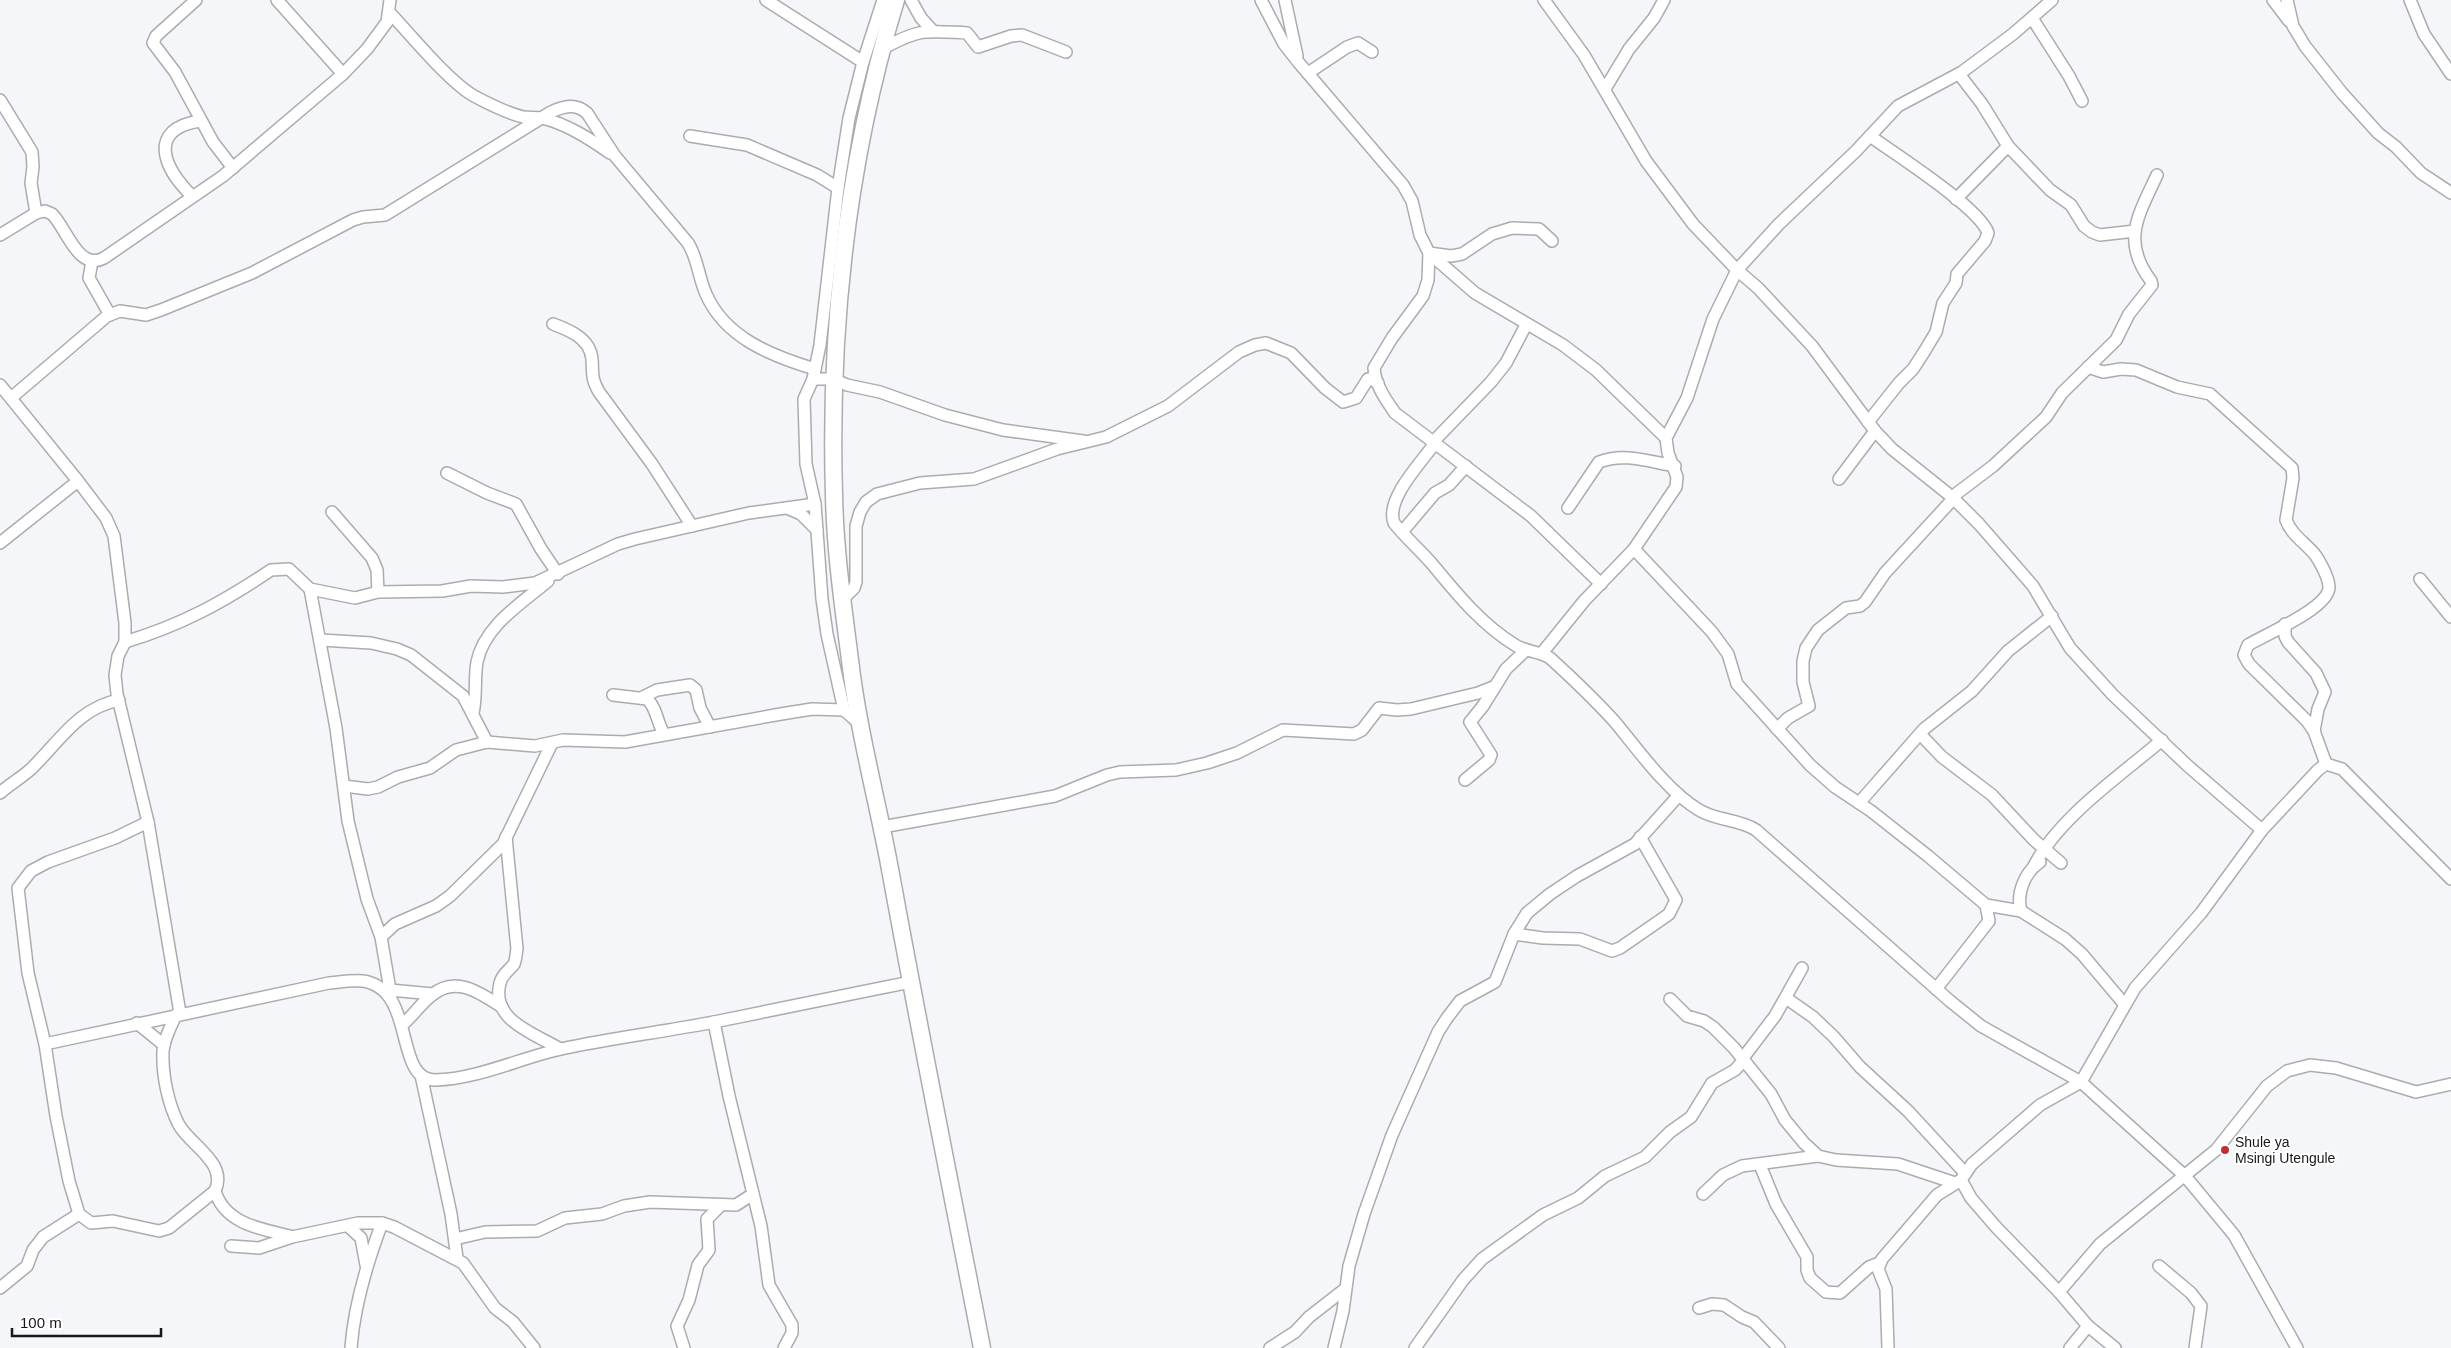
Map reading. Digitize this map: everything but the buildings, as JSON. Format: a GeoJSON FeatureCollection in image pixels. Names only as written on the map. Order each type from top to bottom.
{"type":"FeatureCollection","features":[{"type":"Feature","properties":{"kind":"main road"},"geometry":{"type":"LineString","coordinates":[[896,0],[870,98],[848,216],[837,300],[833,379],[834,498],[842,600],[860,724],[882,827],[982,1348]]}},
{"type":"Feature","properties":{"kind":"street"},"geometry":{"type":"LineString","coordinates":[[196,0],[156,36],[154,43],[174,72],[200,120],[233,168]]}},
{"type":"Feature","properties":{"kind":"street"},"geometry":{"type":"LineString","coordinates":[[278,0],[343,74]]}},
{"type":"Feature","properties":{"kind":"street"},"geometry":{"type":"LineString","coordinates":[[0,235],[36,213],[45,211],[52,214],[77,251],[92,261],[104,258],[233,168],[343,74],[383,28],[390,13],[390,0]]}},
{"type":"Feature","properties":{"kind":"street"},"geometry":{"type":"LineString","coordinates":[[766,0],[863,62]]}},
{"type":"Feature","properties":{"kind":"street"},"geometry":{"type":"LineString","coordinates":[[860,724],[844,710],[827,634],[822,599],[815,504],[806,464],[804,399],[814,374],[820,345],[838,188],[849,118],[863,62],[883,0]]}},
{"type":"Feature","properties":{"kind":"street"},"geometry":{"type":"LineString","coordinates":[[911,0],[921,18],[933,30]]}},
{"type":"Feature","properties":{"kind":"street"},"geometry":{"type":"LineString","coordinates":[[1261,0],[1284,44],[1404,185],[1412,201],[1420,235],[1429,253],[1476,293],[1526,325],[1563,345],[1596,370],[1666,438],[1668,454],[1675,466],[1676,487],[1634,549],[1584,601],[1542,652]]}},
{"type":"Feature","properties":{"kind":"street"},"geometry":{"type":"LineString","coordinates":[[1286,0],[1292,40],[1299,63]]}},
{"type":"Feature","properties":{"kind":"street"},"geometry":{"type":"LineString","coordinates":[[1544,0],[1606,89],[1646,161],[1693,224],[1737,270],[1758,288],[1812,346],[1872,427],[1892,449],[1952,498],[2009,558],[2033,586],[2070,648],[2113,695],[2188,766],[2262,830]]}},
{"type":"Feature","properties":{"kind":"street"},"geometry":{"type":"LineString","coordinates":[[1606,89],[1629,49],[1654,18],[1664,0]]}},
{"type":"Feature","properties":{"kind":"street"},"geometry":{"type":"LineString","coordinates":[[1666,438],[1679,417],[1713,319],[1737,270],[1779,224],[1828,179],[1898,106],[1958,74],[1989,53],[2052,0]]}},
{"type":"Feature","properties":{"kind":"street"},"geometry":{"type":"LineString","coordinates":[[2273,0],[2293,26],[2305,46],[2342,93],[2378,133],[2396,147],[2421,173],[2451,193]]}},
{"type":"Feature","properties":{"kind":"street"},"geometry":{"type":"LineString","coordinates":[[2286,0],[2293,26]]}},
{"type":"Feature","properties":{"kind":"street"},"geometry":{"type":"LineString","coordinates":[[2410,0],[2424,34],[2451,74]]}},
{"type":"Feature","properties":{"kind":"street"},"geometry":{"type":"LineString","coordinates":[[390,13],[450,76],[472,95],[518,115],[542,118],[583,135],[615,156]]}},
{"type":"Feature","properties":{"kind":"street"},"geometry":{"type":"LineString","coordinates":[[2032,18],[2069,76],[2082,101]]}},
{"type":"Feature","properties":{"kind":"street"},"geometry":{"type":"LineString","coordinates":[[882,49],[909,35],[933,30],[967,33],[978,46],[1022,35],[1066,52]]}},
{"type":"Feature","properties":{"kind":"street"},"geometry":{"type":"LineString","coordinates":[[1308,73],[1347,47],[1358,43],[1372,52]]}},
{"type":"Feature","properties":{"kind":"street"},"geometry":{"type":"LineString","coordinates":[[1958,74],[1982,104],[2008,146],[2050,190],[2071,205],[2084,226],[2100,235],[2135,231]]}},
{"type":"Feature","properties":{"kind":"street"},"geometry":{"type":"LineString","coordinates":[[0,100],[32,152],[31,183],[36,213]]}},
{"type":"Feature","properties":{"kind":"street"},"geometry":{"type":"LineString","coordinates":[[11,398],[110,315],[120,311],[146,315],[162,310],[252,272],[353,220],[385,215],[542,118],[560,108],[570,106],[581,108],[587,113],[615,156],[688,243],[695,254],[701,281],[708,297],[741,337],[771,354],[814,374],[945,414],[1003,430],[1087,442]]}},
{"type":"Feature","properties":{"kind":"street"},"geometry":{"type":"LineString","coordinates":[[192,196],[173,176],[167,165],[165,148],[167,139],[175,129],[185,123],[200,120]]}},
{"type":"Feature","properties":{"kind":"street"},"geometry":{"type":"LineString","coordinates":[[690,136],[747,145],[817,175],[838,188]]}},
{"type":"Feature","properties":{"kind":"street"},"geometry":{"type":"LineString","coordinates":[[1839,479],[1899,383],[1913,369],[1936,332],[1943,303],[1956,283],[1957,274],[1988,237],[1983,223],[1956,200],[1870,136]]}},
{"type":"Feature","properties":{"kind":"street"},"geometry":{"type":"LineString","coordinates":[[1956,200],[2008,146]]}},
{"type":"Feature","properties":{"kind":"street"},"geometry":{"type":"LineString","coordinates":[[1777,729],[1788,718],[1809,706],[1803,682],[1803,661],[1806,648],[1818,630],[1846,608],[1860,606],[1865,602],[1885,573],[1952,498],[1993,466],[2031,431],[2046,416],[2062,393],[2116,340],[2129,314],[2152,285],[2135,255],[2135,231],[2157,175]]}},
{"type":"Feature","properties":{"kind":"street"},"geometry":{"type":"LineString","coordinates":[[1429,253],[1451,256],[1462,254],[1492,234],[1512,228],[1539,230],[1552,241]]}},
{"type":"Feature","properties":{"kind":"street"},"geometry":{"type":"LineString","coordinates":[[1429,253],[1428,280],[1423,296],[1376,363],[1374,375],[1378,383],[1395,413],[1530,516],[1601,584]]}},
{"type":"Feature","properties":{"kind":"street"},"geometry":{"type":"LineString","coordinates":[[92,261],[89,278],[110,315]]}},
{"type":"Feature","properties":{"kind":"street"},"geometry":{"type":"LineString","coordinates":[[553,324],[574,333],[583,340],[591,355],[591,375],[599,392],[652,464],[692,526]]}},
{"type":"Feature","properties":{"kind":"street"},"geometry":{"type":"LineString","coordinates":[[1526,325],[1510,357],[1492,382],[1434,442],[1397,495],[1391,516],[1402,532],[1432,564],[1461,600],[1496,631],[1526,650],[1542,652],[1565,671],[1614,721],[1637,750],[1679,795],[1700,811],[1726,821],[1748,825],[1756,830],[1936,989],[1981,1026],[2081,1082],[2185,1176],[2234,1235],[2297,1348]]}},
{"type":"Feature","properties":{"kind":"street"},"geometry":{"type":"LineString","coordinates":[[842,600],[854,588],[856,582],[856,526],[860,512],[866,502],[877,494],[920,483],[974,479],[1048,452],[1106,437],[1157,412],[1178,399],[1197,382],[1239,352],[1255,345],[1266,343],[1291,353],[1325,388],[1343,402],[1356,398],[1368,380],[1371,379],[1378,383]]}},
{"type":"Feature","properties":{"kind":"street"},"geometry":{"type":"LineString","coordinates":[[2088,367],[2102,372],[2121,369],[2136,370],[2177,388],[2210,394],[2292,468],[2293,478],[2288,524],[2298,538],[2316,556],[2329,586],[2328,592],[2316,606],[2248,645],[2244,655],[2249,664],[2307,721],[2314,732],[2326,764]]}},
{"type":"Feature","properties":{"kind":"street"},"geometry":{"type":"LineString","coordinates":[[0,385],[106,518],[114,536],[123,598],[125,642],[118,656],[115,675],[119,700],[148,822],[178,1014],[164,1045],[170,1102],[186,1135],[213,1164],[218,1173],[218,1185],[215,1191],[169,1228],[159,1231],[113,1221],[91,1223],[79,1214],[67,1172],[45,1044],[28,973],[18,888],[31,871],[48,862],[114,838],[148,822]]}},
{"type":"Feature","properties":{"kind":"street"},"geometry":{"type":"LineString","coordinates":[[1568,508],[1599,462],[1606,459],[1629,457],[1675,466]]}},
{"type":"Feature","properties":{"kind":"street"},"geometry":{"type":"LineString","coordinates":[[1402,532],[1435,493],[1449,485],[1466,466]]}},
{"type":"Feature","properties":{"kind":"street"},"geometry":{"type":"LineString","coordinates":[[447,474],[486,493],[516,504],[556,574]]}},
{"type":"Feature","properties":{"kind":"street"},"geometry":{"type":"LineString","coordinates":[[0,543],[78,481]]}},
{"type":"Feature","properties":{"kind":"street"},"geometry":{"type":"LineString","coordinates":[[125,642],[164,630],[211,608],[271,570],[289,569],[310,589],[358,598],[378,592],[442,591],[471,586],[519,586],[556,574],[618,544],[749,513],[815,504]]}},
{"type":"Feature","properties":{"kind":"street"},"geometry":{"type":"LineString","coordinates":[[787,508],[801,514],[817,530]]}},
{"type":"Feature","properties":{"kind":"street"},"geometry":{"type":"LineString","coordinates":[[332,512],[372,558],[377,570],[378,592]]}},
{"type":"Feature","properties":{"kind":"street"},"geometry":{"type":"LineString","coordinates":[[1634,549],[1712,632],[1728,654],[1737,684],[1810,765],[1835,787],[1928,856],[1986,905],[2021,910],[2065,939],[2082,954],[2125,1005]]}},
{"type":"Feature","properties":{"kind":"street"},"geometry":{"type":"LineString","coordinates":[[473,713],[478,659],[485,642],[499,623],[556,574]]}},
{"type":"Feature","properties":{"kind":"street"},"geometry":{"type":"LineString","coordinates":[[2420,579],[2451,617]]}},
{"type":"Feature","properties":{"kind":"street"},"geometry":{"type":"LineString","coordinates":[[310,589],[321,640],[348,821],[367,899],[381,936],[390,993],[402,1025],[411,1063],[422,1075],[435,1080],[467,1075],[560,1050],[714,1022],[911,982]]}},
{"type":"Feature","properties":{"kind":"street"},"geometry":{"type":"LineString","coordinates":[[1859,803],[1920,734],[1942,713],[1972,691],[2008,651],[2052,616]]}},
{"type":"Feature","properties":{"kind":"street"},"geometry":{"type":"LineString","coordinates":[[2285,624],[2285,636],[2288,642],[2316,673],[2325,692],[2318,709],[2314,732]]}},
{"type":"Feature","properties":{"kind":"street"},"geometry":{"type":"LineString","coordinates":[[321,640],[371,643],[397,649],[411,655],[463,696],[473,713],[478,728],[487,742]]}},
{"type":"Feature","properties":{"kind":"street"},"geometry":{"type":"LineString","coordinates":[[1465,780],[1490,757],[1490,752],[1470,722],[1483,706],[1493,687],[1515,659],[1526,650]]}},
{"type":"Feature","properties":{"kind":"street"},"geometry":{"type":"LineString","coordinates":[[643,697],[657,690],[690,685],[696,690],[700,708],[710,727]]}},
{"type":"Feature","properties":{"kind":"street"},"geometry":{"type":"LineString","coordinates":[[882,827],[1055,796],[1107,775],[1120,772],[1176,770],[1207,763],[1237,753],[1283,730],[1354,734],[1362,730],[1379,708],[1397,710],[1411,708],[1478,693],[1493,687]]}},
{"type":"Feature","properties":{"kind":"street"},"geometry":{"type":"LineString","coordinates":[[613,695],[643,697],[652,703],[659,726],[664,734]]}},
{"type":"Feature","properties":{"kind":"street"},"geometry":{"type":"LineString","coordinates":[[0,793],[31,768],[57,740],[87,713],[98,706],[119,700]]}},
{"type":"Feature","properties":{"kind":"street"},"geometry":{"type":"LineString","coordinates":[[344,786],[368,789],[378,787],[398,777],[430,768],[456,750],[487,742],[535,746],[563,740],[625,742],[812,709],[844,710]]}},
{"type":"Feature","properties":{"kind":"street"},"geometry":{"type":"LineString","coordinates":[[1920,734],[1942,757],[1992,795],[2044,849],[2072,870]]}},
{"type":"Feature","properties":{"kind":"street"},"geometry":{"type":"LineString","coordinates":[[2021,910],[2019,895],[2024,881],[2044,849],[2071,818],[2162,740]]}},
{"type":"Feature","properties":{"kind":"street"},"geometry":{"type":"LineString","coordinates":[[381,936],[395,924],[436,906],[450,896],[503,844],[552,743]]}},
{"type":"Feature","properties":{"kind":"street"},"geometry":{"type":"LineString","coordinates":[[1760,1165],[1776,1204],[1807,1257],[1807,1270],[1810,1278],[1818,1287],[1834,1294],[1840,1293],[1869,1267],[1879,1263],[1929,1203],[1960,1179],[2040,1105],[2081,1082],[2125,1005],[2155,964],[2201,913],[2262,830],[2326,764]]}},
{"type":"Feature","properties":{"kind":"street"},"geometry":{"type":"LineString","coordinates":[[2326,764],[2342,769],[2451,879]]}},
{"type":"Feature","properties":{"kind":"street"},"geometry":{"type":"LineString","coordinates":[[1334,1348],[1343,1311],[1345,1289],[1364,1214],[1382,1159],[1438,1032],[1460,1001],[1495,982],[1514,934],[1527,913],[1550,894],[1599,863],[1629,848],[1679,795]]}},
{"type":"Feature","properties":{"kind":"street"},"geometry":{"type":"LineString","coordinates":[[502,1006],[499,985],[502,977],[514,964],[517,949],[506,837]]}},
{"type":"Feature","properties":{"kind":"street"},"geometry":{"type":"LineString","coordinates":[[1514,934],[1543,938],[1580,939],[1604,950],[1612,951],[1620,948],[1669,914],[1676,900],[1640,837]]}},
{"type":"Feature","properties":{"kind":"street"},"geometry":{"type":"LineString","coordinates":[[2034,866],[2044,860],[2061,863]]}},
{"type":"Feature","properties":{"kind":"street"},"geometry":{"type":"LineString","coordinates":[[1936,989],[1989,921],[1986,905]]}},
{"type":"Feature","properties":{"kind":"street"},"geometry":{"type":"LineString","coordinates":[[1415,1348],[1478,1263],[1543,1215],[1578,1198],[1605,1176],[1645,1157],[1670,1132],[1691,1117],[1716,1079],[1735,1070],[1744,1059],[1786,998],[1802,968]]}},
{"type":"Feature","properties":{"kind":"street"},"geometry":{"type":"LineString","coordinates":[[45,1044],[329,982],[364,981],[390,993],[432,994]]}},
{"type":"Feature","properties":{"kind":"street"},"geometry":{"type":"LineString","coordinates":[[402,1025],[432,994],[449,986],[466,987],[474,989],[502,1006],[521,1028],[560,1050]]}},
{"type":"Feature","properties":{"kind":"street"},"geometry":{"type":"LineString","coordinates":[[1786,998],[1813,1016],[1860,1067],[1908,1111],[1960,1179],[1971,1198],[1996,1227],[2059,1292],[2088,1326],[2115,1348]]}},
{"type":"Feature","properties":{"kind":"street"},"geometry":{"type":"LineString","coordinates":[[1670,999],[1687,1016],[1713,1026],[1744,1059],[1772,1094],[1785,1120],[1804,1144],[1818,1156]]}},
{"type":"Feature","properties":{"kind":"street"},"geometry":{"type":"LineString","coordinates":[[714,1022],[761,1226],[769,1285],[792,1325],[790,1338],[784,1348]]}},
{"type":"Feature","properties":{"kind":"street"},"geometry":{"type":"LineString","coordinates":[[137,1023],[164,1045]]}},
{"type":"Feature","properties":{"kind":"street"},"geometry":{"type":"LineString","coordinates":[[2059,1292],[2100,1244],[2216,1150],[2267,1086],[2287,1071],[2310,1065],[2336,1068],[2416,1092],[2451,1084]]}},
{"type":"Feature","properties":{"kind":"street"},"geometry":{"type":"LineString","coordinates":[[422,1075],[451,1214],[457,1258]]}},
{"type":"Feature","properties":{"kind":"street"},"geometry":{"type":"LineString","coordinates":[[1703,1194],[1723,1176],[1742,1166],[1818,1156],[1836,1160],[1898,1164],[1960,1179]]}},
{"type":"Feature","properties":{"kind":"street"},"geometry":{"type":"LineString","coordinates":[[215,1191],[228,1213],[243,1222],[262,1230],[292,1237]]}},
{"type":"Feature","properties":{"kind":"street"},"geometry":{"type":"LineString","coordinates":[[455,1240],[485,1232],[537,1231],[565,1218],[602,1214],[624,1206],[650,1202],[720,1206],[736,1205],[753,1194]]}},
{"type":"Feature","properties":{"kind":"street"},"geometry":{"type":"LineString","coordinates":[[684,1348],[677,1326],[689,1300],[698,1265],[709,1250],[707,1219],[720,1206]]}},
{"type":"Feature","properties":{"kind":"street"},"geometry":{"type":"LineString","coordinates":[[0,1288],[27,1266],[33,1250],[43,1237],[79,1214]]}},
{"type":"Feature","properties":{"kind":"street"},"geometry":{"type":"LineString","coordinates":[[231,1246],[259,1248],[292,1237],[367,1222],[382,1223],[457,1258],[463,1263],[495,1308],[513,1322],[534,1348]]}},
{"type":"Feature","properties":{"kind":"street"},"geometry":{"type":"LineString","coordinates":[[351,1348],[367,1268],[382,1223]]}},
{"type":"Feature","properties":{"kind":"street"},"geometry":{"type":"LineString","coordinates":[[348,1226],[361,1238],[367,1268]]}},
{"type":"Feature","properties":{"kind":"street"},"geometry":{"type":"LineString","coordinates":[[1879,1263],[1878,1269],[1886,1289],[1888,1348]]}},
{"type":"Feature","properties":{"kind":"street"},"geometry":{"type":"LineString","coordinates":[[2159,1266],[2191,1294],[2201,1306],[2195,1348]]}},
{"type":"Feature","properties":{"kind":"street"},"geometry":{"type":"LineString","coordinates":[[1270,1348],[1295,1332],[1309,1317],[1345,1289]]}},
{"type":"Feature","properties":{"kind":"street"},"geometry":{"type":"LineString","coordinates":[[1700,1308],[1717,1303],[1724,1304],[1742,1317],[1754,1322],[1779,1348]]}},
{"type":"Feature","properties":{"kind":"street"},"geometry":{"type":"LineString","coordinates":[[2070,1348],[2088,1326]]}},
{"type":"Feature","properties":{"kind":"place","name":"Shule ya Msingi Utengule"},"geometry":{"type":"Point","coordinates":[2225,1150]}}]}
